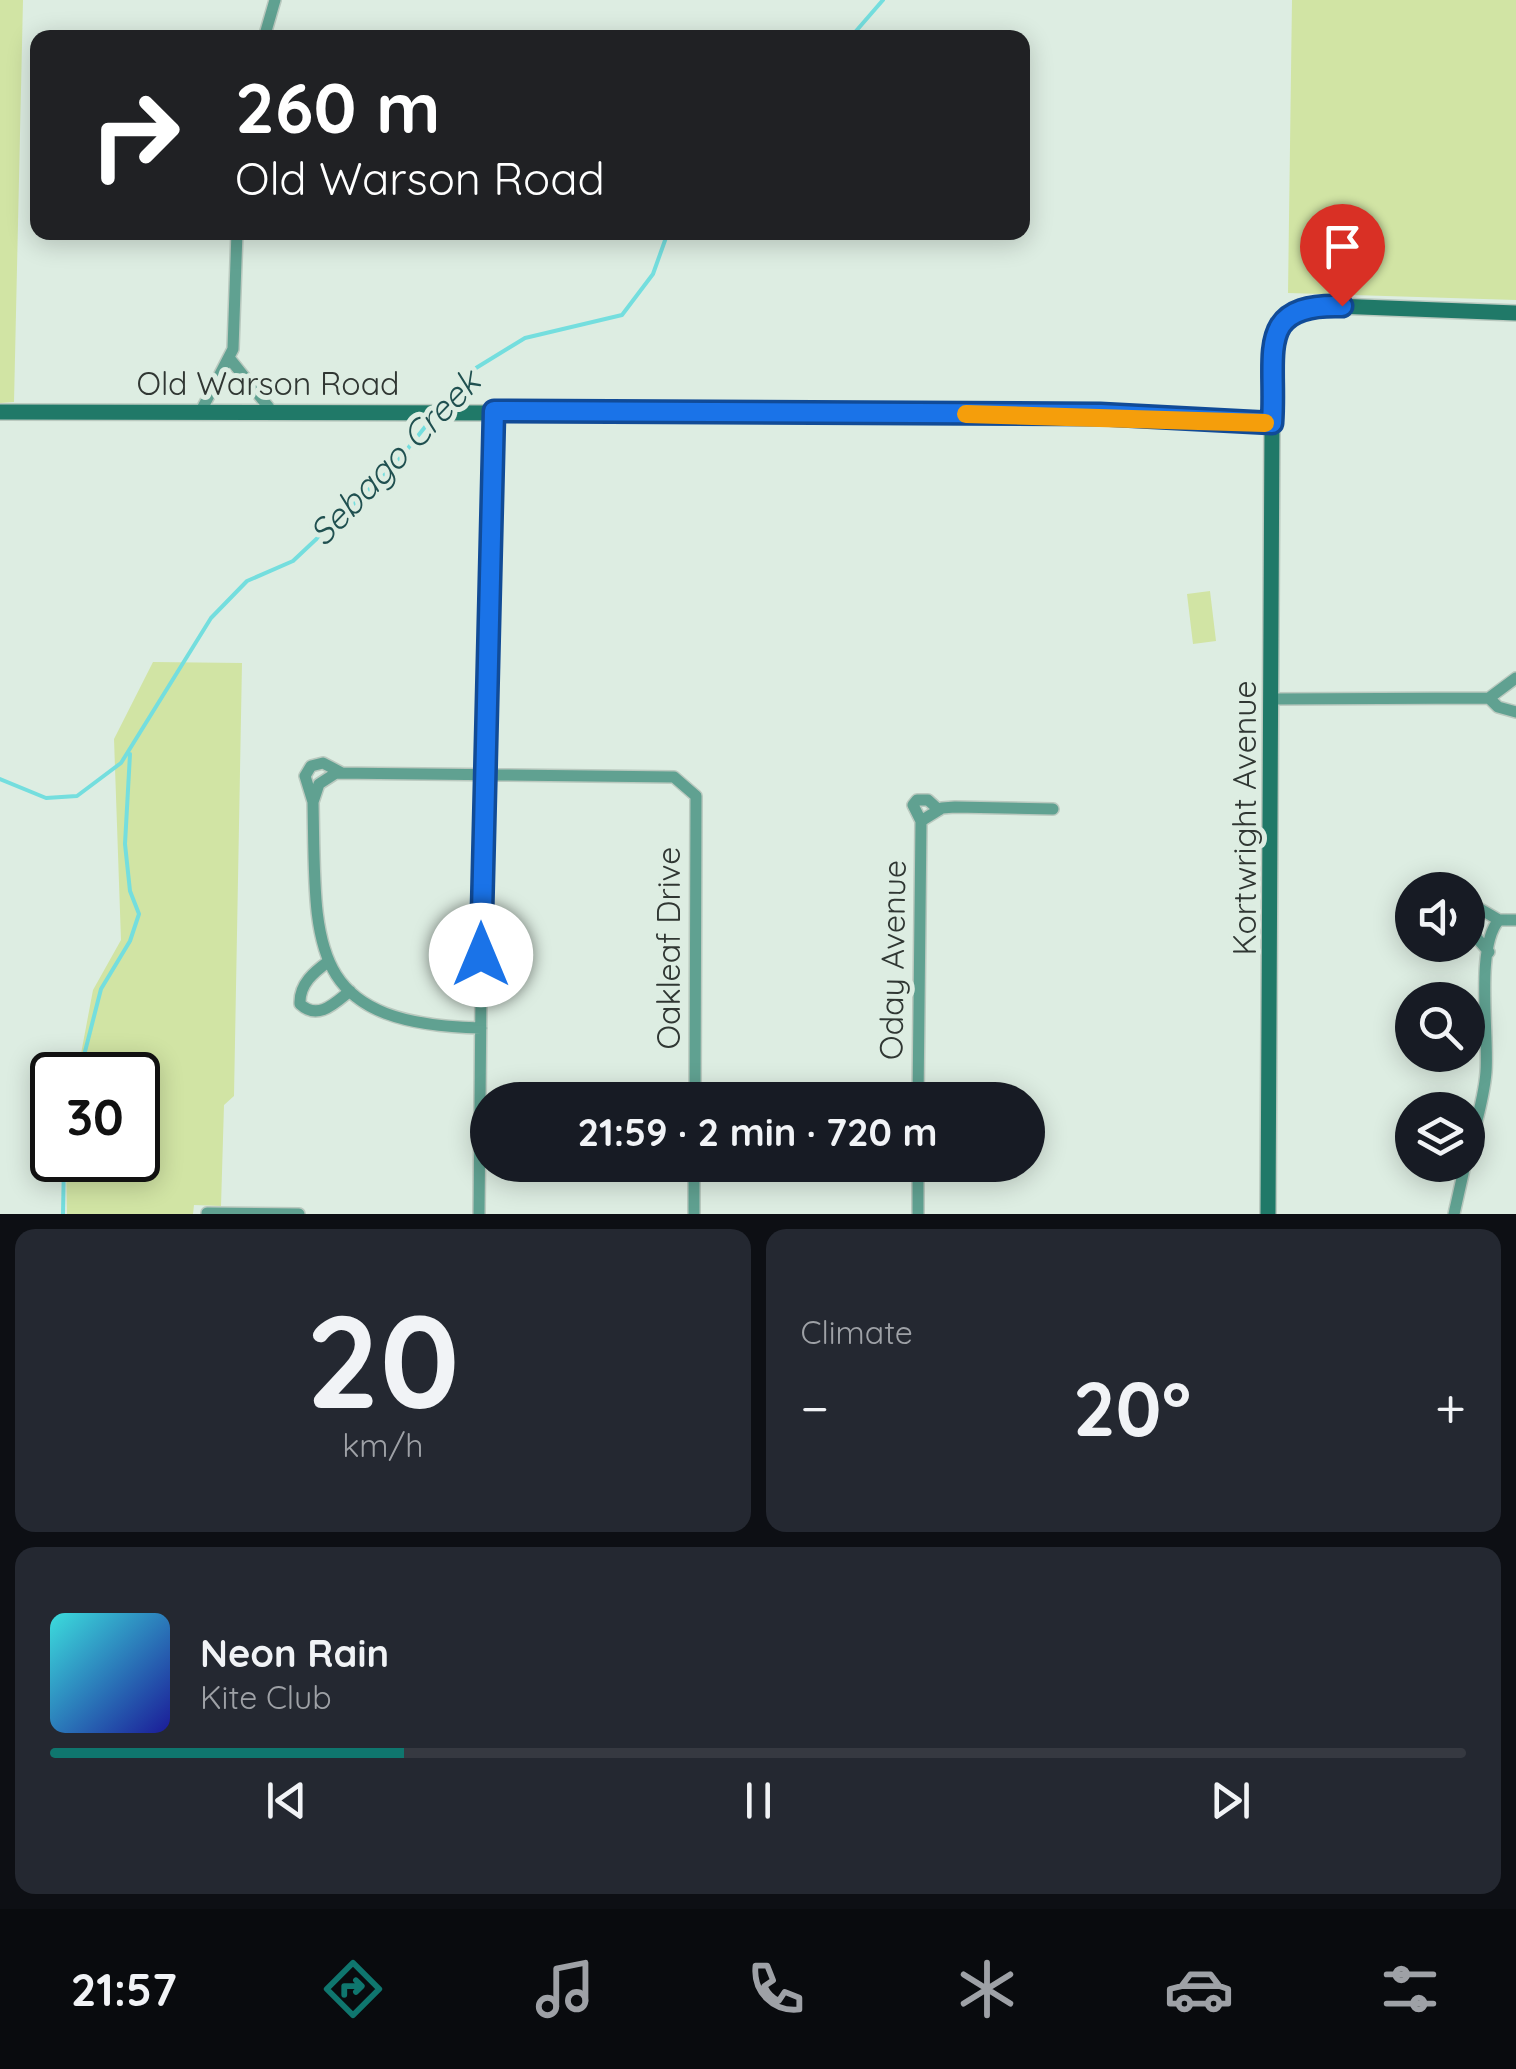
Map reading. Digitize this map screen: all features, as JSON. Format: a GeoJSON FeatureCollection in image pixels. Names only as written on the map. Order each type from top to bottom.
{"type":"FeatureCollection","features":[{"type":"Feature","properties":{"kind":"street"},"geometry":{"type":"LineString","coordinates":[[266,30],[275,0]]}},
{"type":"Feature","properties":{"kind":"street"},"geometry":{"type":"LineString","coordinates":[[202,409],[230,360],[237,240]]}},
{"type":"Feature","properties":{"kind":"street"},"geometry":{"type":"LineString","coordinates":[[1272,423],[1278,328],[1298,307],[1516,313]]}},
{"type":"Feature","properties":{"kind":"street"},"geometry":{"type":"LineString","coordinates":[[230,360],[270,409]]}},
{"type":"Feature","properties":{"kind":"street","name":"Old Warson Road"},"geometry":{"type":"LineString","coordinates":[[0,412],[270,409],[1100,414],[1272,423]]}},
{"type":"Feature","properties":{"kind":"street"},"geometry":{"type":"LineString","coordinates":[[480,1214],[483,772],[494,411]]}},
{"type":"Feature","properties":{"kind":"street","name":"Kortwright Avenue"},"geometry":{"type":"LineString","coordinates":[[1268,1214],[1272,423]]}},
{"type":"Feature","properties":{"kind":"street"},"geometry":{"type":"LineString","coordinates":[[1273,699],[1489,698],[1516,678]]}},
{"type":"Feature","properties":{"kind":"street"},"geometry":{"type":"LineString","coordinates":[[1489,698],[1498,708],[1516,712]]}},
{"type":"Feature","properties":{"kind":"street"},"geometry":{"type":"LineString","coordinates":[[481,1028],[409,1023],[360,1003],[329,961],[315,925],[313,802],[305,776],[311,766],[323,764],[339,773],[483,772]]}},
{"type":"Feature","properties":{"kind":"street","name":"Oakleaf Drive"},"geometry":{"type":"LineString","coordinates":[[483,772],[674,777],[696,796],[695,1082]]}},
{"type":"Feature","properties":{"kind":"street"},"geometry":{"type":"LineString","coordinates":[[939,810],[928,800],[912,804],[921,821],[939,810],[1053,808]]}},
{"type":"Feature","properties":{"kind":"street","name":"Oday Avenue"},"geometry":{"type":"LineString","coordinates":[[918,1082],[921,821]]}},
{"type":"Feature","properties":{"kind":"street"},"geometry":{"type":"LineString","coordinates":[[1485,910],[1508,920]]}},
{"type":"Feature","properties":{"kind":"street"},"geometry":{"type":"LineString","coordinates":[[1482,1092],[1486,1075],[1488,952],[1492,928],[1508,920]]}},
{"type":"Feature","properties":{"kind":"street"},"geometry":{"type":"LineString","coordinates":[[1485,948],[1488,952]]}},
{"type":"Feature","properties":{"kind":"street"},"geometry":{"type":"LineString","coordinates":[[329,961],[300,992],[300,1004],[306,1010],[318,1011],[350,991]]}},
{"type":"Feature","properties":{"kind":"street"},"geometry":{"type":"LineString","coordinates":[[694,1182],[694,1214]]}},
{"type":"Feature","properties":{"kind":"street"},"geometry":{"type":"LineString","coordinates":[[918,1182],[918,1214]]}},
{"type":"Feature","properties":{"kind":"street"},"geometry":{"type":"LineString","coordinates":[[1454,1214],[1461,1182]]}},
{"type":"Feature","properties":{"kind":"street"},"geometry":{"type":"LineString","coordinates":[[208,1213],[300,1214]]}},
{"type":"Feature","properties":{"kind":"green space"},"geometry":{"type":"Polygon","coordinates":[[[0,0],[23,0],[14,402],[0,403],[0,0]]]}},
{"type":"Feature","properties":{"kind":"green space"},"geometry":{"type":"Polygon","coordinates":[[[1292,0],[1516,0],[1516,300],[1288,293],[1292,0]]]}},
{"type":"Feature","properties":{"kind":"green space"},"geometry":{"type":"Polygon","coordinates":[[[1210,591],[1216,641],[1193,644],[1187,594],[1210,591]]]}},
{"type":"Feature","properties":{"kind":"green space"},"geometry":{"type":"Polygon","coordinates":[[[153,662],[242,663],[234,1096],[224,1105],[221,1206],[194,1205],[193,1214],[67,1214],[66,1182],[160,1182],[160,1052],[81,1052],[93,990],[121,940],[114,739],[153,662]]]}},
{"type":"Feature","properties":{"kind":"waterway","name":"Sebago Creek"},"geometry":{"type":"LineString","coordinates":[[857,30],[883,0]]}},
{"type":"Feature","properties":{"kind":"waterway","name":"Sebago Creek"},"geometry":{"type":"LineString","coordinates":[[439,409],[476,368],[525,338],[622,315],[653,274],[665,240]]}},
{"type":"Feature","properties":{"kind":"waterway","name":"Sebago Creek"},"geometry":{"type":"LineString","coordinates":[[0,779],[46,798],[77,796],[121,763],[211,618],[247,581],[293,561],[393,467],[433,417]]}},
{"type":"Feature","properties":{"kind":"waterway"},"geometry":{"type":"LineString","coordinates":[[85,1052],[101,989],[130,941],[139,914],[130,891],[125,844],[130,754]]}},
{"type":"Feature","properties":{"kind":"waterway"},"geometry":{"type":"LineString","coordinates":[[63,1214],[64,1182]]}},
{"type":"Feature","properties":{"kind":"slow traffic"},"geometry":{"type":"LineString","coordinates":[[966,414],[1100,414],[1265,423]]}},
{"type":"Feature","properties":{"kind":"route"},"geometry":{"type":"LineString","coordinates":[[481,955],[494,411],[1100,414],[1272,423],[1276,340],[1282,320],[1298,307],[1342,306]]}}]}
